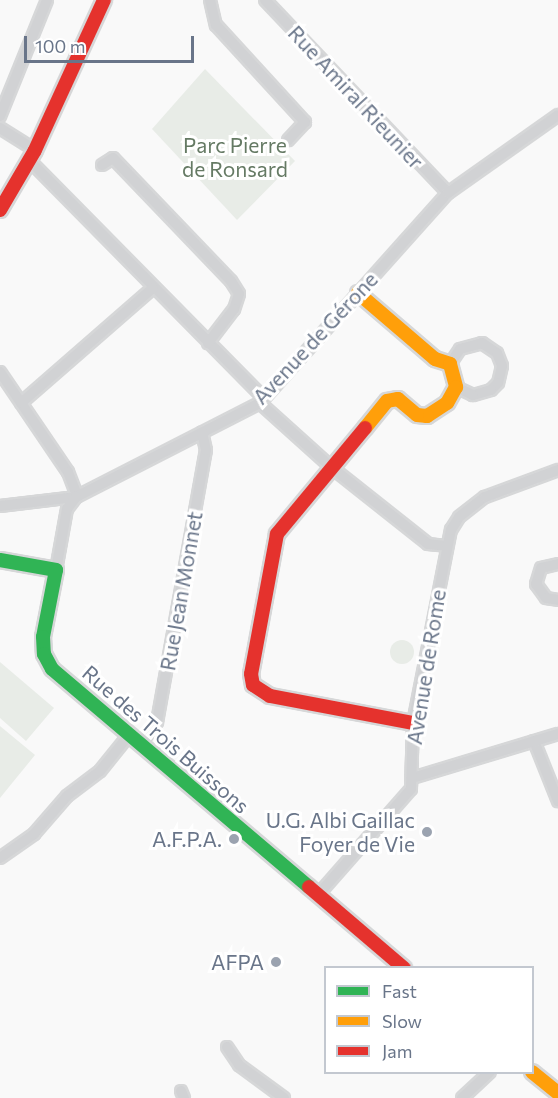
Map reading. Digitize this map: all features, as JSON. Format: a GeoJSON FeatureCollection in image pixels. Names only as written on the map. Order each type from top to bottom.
{"type":"FeatureCollection","features":[{"type":"Feature","properties":{"kind":"street"},"geometry":{"type":"LineString","coordinates":[[0,116],[46,0]]}},
{"type":"Feature","properties":{"kind":"street"},"geometry":{"type":"LineString","coordinates":[[0,210],[32,155],[104,0]]}},
{"type":"Feature","properties":{"kind":"street"},"geometry":{"type":"LineString","coordinates":[[210,0],[216,25],[305,122],[288,140]]}},
{"type":"Feature","properties":{"kind":"street","name":"Rue Amiral Rieunier"},"geometry":{"type":"LineString","coordinates":[[264,0],[448,193]]}},
{"type":"Feature","properties":{"kind":"street","name":"Avenue de Gérone"},"geometry":{"type":"LineString","coordinates":[[0,506],[76,496],[262,400],[448,193],[558,115]]}},
{"type":"Feature","properties":{"kind":"street"},"geometry":{"type":"LineString","coordinates":[[0,128],[32,155],[153,288],[331,467],[428,544],[446,546]]}},
{"type":"Feature","properties":{"kind":"street"},"geometry":{"type":"LineString","coordinates":[[102,165],[113,158],[231,282],[238,294],[234,309],[208,343]]}},
{"type":"Feature","properties":{"kind":"street"},"geometry":{"type":"LineString","coordinates":[[21,403],[153,288]]}},
{"type":"Feature","properties":{"kind":"street"},"geometry":{"type":"LineString","coordinates":[[358,293],[435,359],[450,364]]}},
{"type":"Feature","properties":{"kind":"street"},"geometry":{"type":"LineString","coordinates":[[413,723],[260,691],[251,674],[277,534],[387,401],[398,399],[417,415],[427,416],[442,407],[456,387],[450,364],[460,348],[482,343],[497,353],[502,366],[498,383],[491,390],[473,394],[456,387]]}},
{"type":"Feature","properties":{"kind":"street"},"geometry":{"type":"LineString","coordinates":[[0,372],[68,472],[76,496],[67,509],[56,570],[0,560]]}},
{"type":"Feature","properties":{"kind":"street","name":"Rue Jean Monnet"},"geometry":{"type":"LineString","coordinates":[[0,858],[34,834],[67,796],[158,722],[206,450],[202,432]]}},
{"type":"Feature","properties":{"kind":"street","name":"Avenue de Rome"},"geometry":{"type":"LineString","coordinates":[[317,896],[411,789],[413,723],[446,546],[451,530],[472,505],[558,470]]}},
{"type":"Feature","properties":{"kind":"street"},"geometry":{"type":"LineString","coordinates":[[558,564],[541,568],[536,584],[546,598],[558,600]]}},
{"type":"Feature","properties":{"kind":"street","name":"Rue des Trois Buissons"},"geometry":{"type":"LineString","coordinates":[[56,570],[44,654],[52,669],[402,966]]}},
{"type":"Feature","properties":{"kind":"street"},"geometry":{"type":"LineString","coordinates":[[411,778],[558,734]]}},
{"type":"Feature","properties":{"kind":"street"},"geometry":{"type":"LineString","coordinates":[[534,741],[555,787],[558,801]]}},
{"type":"Feature","properties":{"kind":"street"},"geometry":{"type":"LineString","coordinates":[[227,1047],[239,1065],[284,1098]]}},
{"type":"Feature","properties":{"kind":"street"},"geometry":{"type":"LineString","coordinates":[[462,1098],[488,1074]]}},
{"type":"Feature","properties":{"kind":"street"},"geometry":{"type":"LineString","coordinates":[[534,1074],[558,1093]]}},
{"type":"Feature","properties":{"kind":"green space","name":"Parc Pierre de Ronsard"},"geometry":{"type":"Polygon","coordinates":[[[205,69],[295,161],[237,220],[152,129],[205,69]]]}},
{"type":"Feature","properties":{"kind":"green space"},"geometry":{"type":"Polygon","coordinates":[[[402,640],[410,644],[414,652],[410,660],[402,664],[394,660],[390,652],[394,644],[402,640]]]}},
{"type":"Feature","properties":{"kind":"green space"},"geometry":{"type":"Polygon","coordinates":[[[0,662],[54,708],[26,741],[0,718],[0,662]]]}},
{"type":"Feature","properties":{"kind":"green space"},"geometry":{"type":"Polygon","coordinates":[[[0,726],[35,755],[0,798],[0,726]]]}},
{"type":"Feature","properties":{"kind":"traffic: fast"},"geometry":{"type":"LineString","coordinates":[[0,560],[56,570],[43,637],[44,654],[52,669],[309,887]]}},
{"type":"Feature","properties":{"kind":"traffic: slow"},"geometry":{"type":"LineString","coordinates":[[358,293],[435,359],[450,364],[456,387],[447,403],[427,416],[417,415],[398,399],[387,401],[365,428]]}},
{"type":"Feature","properties":{"kind":"traffic: slow"},"geometry":{"type":"LineString","coordinates":[[534,1074],[558,1093]]}},
{"type":"Feature","properties":{"kind":"traffic: jam"},"geometry":{"type":"LineString","coordinates":[[0,210],[35,150],[104,0]]}},
{"type":"Feature","properties":{"kind":"traffic: jam"},"geometry":{"type":"LineString","coordinates":[[365,428],[277,534],[251,674],[253,685],[270,696],[413,723]]}},
{"type":"Feature","properties":{"kind":"traffic: jam"},"geometry":{"type":"LineString","coordinates":[[309,887],[402,966]]}},
{"type":"Feature","properties":{"kind":"place","name":"U.G. Albi Gaillac Foyer de Vie"},"geometry":{"type":"Point","coordinates":[427,832]}},
{"type":"Feature","properties":{"kind":"place","name":"A.F.P.A."},"geometry":{"type":"Point","coordinates":[234,839]}},
{"type":"Feature","properties":{"kind":"place","name":"AFPA"},"geometry":{"type":"Point","coordinates":[276,962]}}]}
